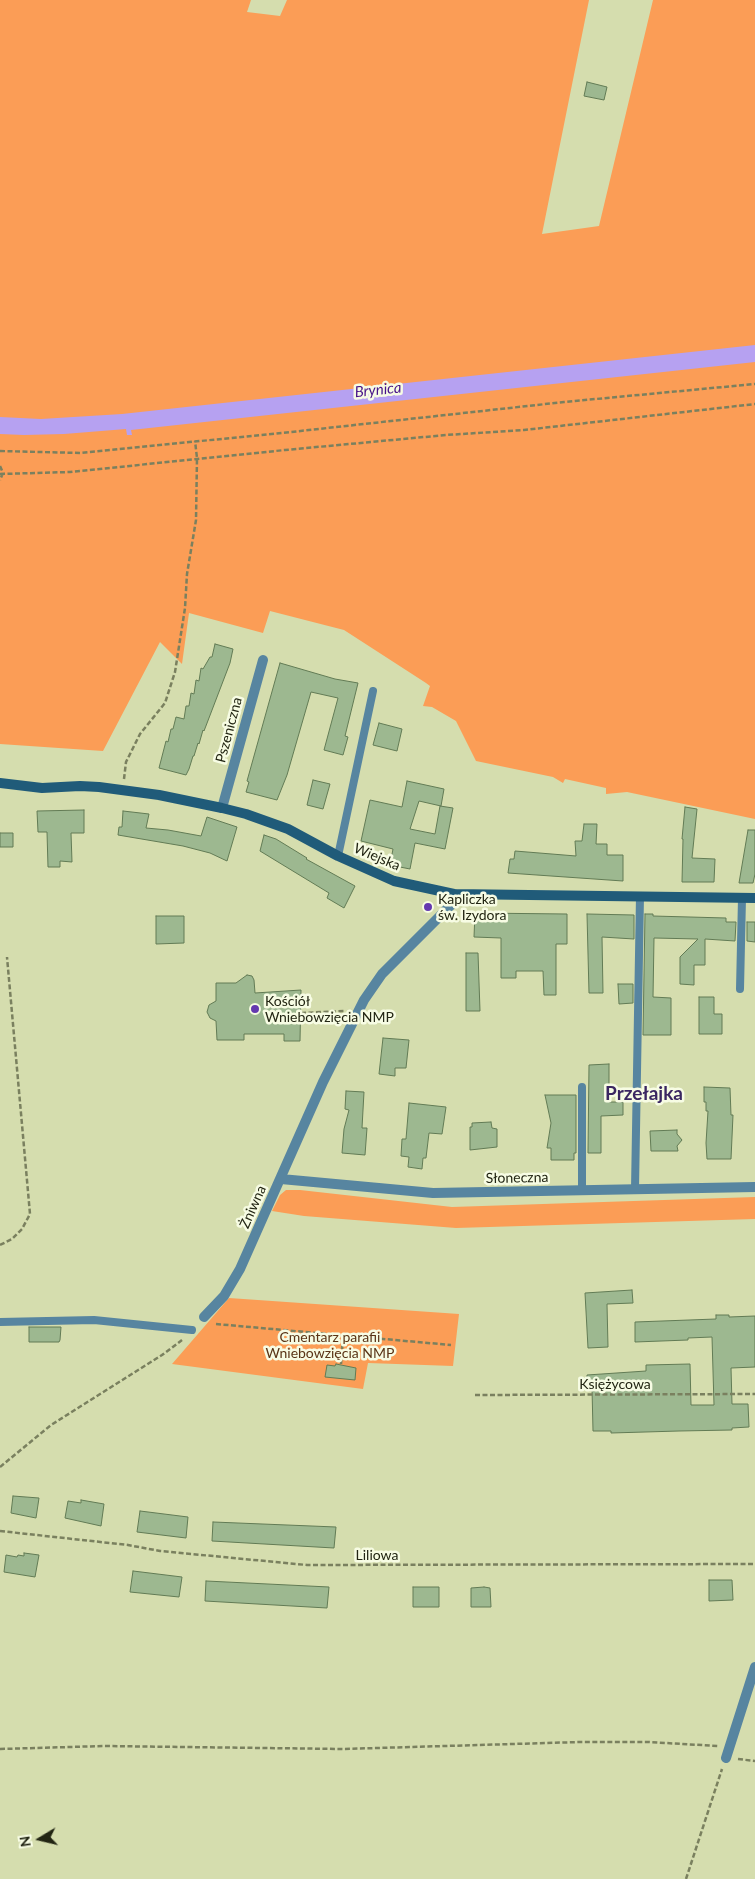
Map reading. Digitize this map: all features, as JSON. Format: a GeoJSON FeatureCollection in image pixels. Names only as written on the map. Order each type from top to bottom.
{"type":"FeatureCollection","features":[{"type":"Feature","properties":{"kind":"street","name":"Pszeniczna"},"geometry":{"type":"LineString","coordinates":[[222,808],[263,660]]}},
{"type":"Feature","properties":{"kind":"street","name":"Wiejska"},"geometry":{"type":"LineString","coordinates":[[0,783],[42,788],[80,786],[122,790],[159,795],[222,808],[246,814],[288,829],[338,856],[394,881],[454,894],[755,898]]}},
{"type":"Feature","properties":{"kind":"street","name":"Żniwna"},"geometry":{"type":"LineString","coordinates":[[204,1317],[224,1296],[240,1269],[323,1082],[364,1000],[382,974],[452,904],[454,894]]}},
{"type":"Feature","properties":{"kind":"street","name":"Słoneczna"},"geometry":{"type":"LineString","coordinates":[[281,1178],[433,1193],[755,1187]]}},
{"type":"Feature","properties":{"kind":"street"},"geometry":{"type":"LineString","coordinates":[[726,1758],[755,1667]]}},
{"type":"Feature","properties":{"kind":"lane"},"geometry":{"type":"LineString","coordinates":[[338,856],[372,691]]}},
{"type":"Feature","properties":{"kind":"lane"},"geometry":{"type":"LineString","coordinates":[[634,1189],[640,896]]}},
{"type":"Feature","properties":{"kind":"lane"},"geometry":{"type":"LineString","coordinates":[[740,989],[742,898]]}},
{"type":"Feature","properties":{"kind":"lane"},"geometry":{"type":"LineString","coordinates":[[582,1086],[582,1190]]}},
{"type":"Feature","properties":{"kind":"lane"},"geometry":{"type":"LineString","coordinates":[[0,1322],[94,1320],[192,1330]]}},
{"type":"Feature","properties":{"kind":"path"},"geometry":{"type":"LineString","coordinates":[[0,451],[80,453],[564,402],[755,384]]}},
{"type":"Feature","properties":{"kind":"path"},"geometry":{"type":"LineString","coordinates":[[2,474],[70,472],[197,458],[446,435],[524,430],[755,404]]}},
{"type":"Feature","properties":{"kind":"path"},"geometry":{"type":"LineString","coordinates":[[122,790],[126,762],[140,734],[165,704],[175,672],[185,608],[187,574],[196,520],[197,458],[195,442]]}},
{"type":"Feature","properties":{"kind":"path"},"geometry":{"type":"LineString","coordinates":[[0,466],[2,474],[0,480]]}},
{"type":"Feature","properties":{"kind":"path"},"geometry":{"type":"LineString","coordinates":[[0,1245],[12,1239],[22,1229],[30,1214],[7,957]]}},
{"type":"Feature","properties":{"kind":"path"},"geometry":{"type":"LineString","coordinates":[[301,1013],[344,1011]]}},
{"type":"Feature","properties":{"kind":"path"},"geometry":{"type":"LineString","coordinates":[[204,1317],[218,1325],[450,1345]]}},
{"type":"Feature","properties":{"kind":"path"},"geometry":{"type":"LineString","coordinates":[[0,1467],[51,1425],[162,1355],[192,1330]]}},
{"type":"Feature","properties":{"kind":"path"},"geometry":{"type":"LineString","coordinates":[[341,1364],[343,1336]]}},
{"type":"Feature","properties":{"kind":"path","name":"Księżycowa"},"geometry":{"type":"LineString","coordinates":[[474,1395],[755,1394]]}},
{"type":"Feature","properties":{"kind":"path","name":"Liliowa"},"geometry":{"type":"LineString","coordinates":[[0,1531],[128,1545],[160,1551],[307,1565],[755,1564]]}},
{"type":"Feature","properties":{"kind":"path"},"geometry":{"type":"LineString","coordinates":[[0,1750],[104,1746],[343,1749],[581,1742],[648,1742],[730,1747]]}},
{"type":"Feature","properties":{"kind":"path"},"geometry":{"type":"LineString","coordinates":[[686,1879],[726,1758],[755,1761]]}},
{"type":"Feature","properties":{"kind":"green space"},"geometry":{"type":"Polygon","coordinates":[[[0,0],[251,0],[247,12],[280,16],[287,0],[589,0],[542,234],[599,226],[653,0],[755,0],[755,819],[627,792],[606,794],[606,788],[565,779],[563,783],[553,777],[476,761],[456,721],[432,707],[423,706],[430,686],[426,683],[344,630],[270,611],[263,633],[189,613],[182,664],[160,642],[103,751],[0,744],[0,0]]]}},
{"type":"Feature","properties":{"kind":"green space"},"geometry":{"type":"Polygon","coordinates":[[[286,1190],[452,1207],[755,1197],[755,1219],[456,1228],[304,1216],[272,1211],[280,1195],[286,1190]]]}},
{"type":"Feature","properties":{"kind":"green space","name":"Cmentarz parafii Wniebowzięcia NMP"},"geometry":{"type":"Polygon","coordinates":[[[229,1298],[459,1314],[453,1366],[368,1363],[363,1389],[172,1364],[229,1298]]]}},
{"type":"Feature","properties":{"kind":"water","name":"Brynica"},"geometry":{"type":"Polygon","coordinates":[[[755,345],[755,362],[131,430],[132,435],[127,435],[126,429],[64,434],[0,434],[0,417],[41,419],[122,414],[755,345]]]}},
{"type":"Feature","properties":{"kind":"building"},"geometry":{"type":"Polygon","coordinates":[[[587,82],[607,87],[604,100],[584,96],[587,82]]]}},
{"type":"Feature","properties":{"kind":"building"},"geometry":{"type":"Polygon","coordinates":[[[215,644],[233,649],[230,663],[189,769],[186,775],[159,768],[166,741],[168,742],[176,717],[184,719],[191,693],[194,694],[196,680],[199,681],[201,668],[203,669],[210,657],[212,657],[215,644]]]}},
{"type":"Feature","properties":{"kind":"building"},"geometry":{"type":"Polygon","coordinates":[[[280,663],[335,679],[358,683],[345,736],[348,737],[343,755],[324,750],[338,698],[311,692],[287,775],[277,800],[246,792],[249,782],[247,781],[280,663]]]}},
{"type":"Feature","properties":{"kind":"building"},"geometry":{"type":"Polygon","coordinates":[[[379,723],[402,729],[397,751],[373,745],[379,723]]]}},
{"type":"Feature","properties":{"kind":"building"},"geometry":{"type":"Polygon","coordinates":[[[313,780],[330,784],[323,809],[307,805],[313,780]]]}},
{"type":"Feature","properties":{"kind":"building"},"geometry":{"type":"Polygon","coordinates":[[[407,781],[444,789],[441,806],[419,801],[410,829],[435,834],[440,806],[453,808],[445,849],[415,843],[410,869],[390,865],[393,849],[361,841],[370,800],[402,807],[407,781]]]}},
{"type":"Feature","properties":{"kind":"building"},"geometry":{"type":"Polygon","coordinates":[[[685,807],[697,809],[692,858],[715,859],[714,882],[682,882],[682,839],[685,807]]]}},
{"type":"Feature","properties":{"kind":"building"},"geometry":{"type":"Polygon","coordinates":[[[84,810],[84,833],[71,833],[72,862],[60,861],[60,867],[48,867],[47,832],[38,832],[37,811],[84,810]]]}},
{"type":"Feature","properties":{"kind":"building"},"geometry":{"type":"Polygon","coordinates":[[[123,811],[149,814],[146,828],[201,836],[207,817],[237,827],[227,861],[210,853],[183,846],[118,835],[119,827],[122,827],[123,811]]]}},
{"type":"Feature","properties":{"kind":"building"},"geometry":{"type":"Polygon","coordinates":[[[584,824],[597,824],[596,844],[607,844],[607,855],[623,855],[623,881],[508,873],[510,859],[514,859],[515,851],[576,856],[575,841],[582,841],[584,824]]]}},
{"type":"Feature","properties":{"kind":"building"},"geometry":{"type":"Polygon","coordinates":[[[748,830],[755,830],[755,874],[753,883],[739,883],[748,830]]]}},
{"type":"Feature","properties":{"kind":"building"},"geometry":{"type":"Polygon","coordinates":[[[0,833],[13,833],[13,847],[0,847],[0,833]]]}},
{"type":"Feature","properties":{"kind":"building"},"geometry":{"type":"Polygon","coordinates":[[[264,835],[276,839],[306,859],[355,886],[344,908],[327,898],[329,893],[260,851],[264,835]]]}},
{"type":"Feature","properties":{"kind":"building"},"geometry":{"type":"Polygon","coordinates":[[[475,913],[567,914],[567,944],[556,944],[556,995],[544,995],[543,971],[516,971],[516,978],[501,978],[501,938],[474,937],[475,913]]]}},
{"type":"Feature","properties":{"kind":"building"},"geometry":{"type":"Polygon","coordinates":[[[587,914],[634,915],[634,939],[602,937],[603,993],[589,993],[587,914]]]}},
{"type":"Feature","properties":{"kind":"building"},"geometry":{"type":"Polygon","coordinates":[[[645,914],[653,914],[653,916],[726,918],[726,922],[736,922],[735,941],[705,939],[705,965],[694,965],[694,985],[680,984],[680,957],[698,939],[654,938],[653,997],[671,998],[671,1035],[643,1035],[645,914]]]}},
{"type":"Feature","properties":{"kind":"building"},"geometry":{"type":"Polygon","coordinates":[[[156,916],[184,916],[184,943],[156,944],[156,916]]]}},
{"type":"Feature","properties":{"kind":"building"},"geometry":{"type":"Polygon","coordinates":[[[747,922],[755,922],[755,942],[747,941],[747,922]]]}},
{"type":"Feature","properties":{"kind":"building"},"geometry":{"type":"Polygon","coordinates":[[[466,953],[478,953],[480,1011],[466,1011],[466,953]]]}},
{"type":"Feature","properties":{"kind":"building","name":"Kościół Wniebowzięcia NMP"},"geometry":{"type":"Polygon","coordinates":[[[247,975],[252,976],[254,980],[255,993],[301,990],[300,1041],[284,1041],[284,1034],[244,1034],[244,1040],[217,1040],[216,1021],[210,1018],[207,1012],[209,1005],[216,1001],[216,983],[236,983],[247,975]]]}},
{"type":"Feature","properties":{"kind":"building"},"geometry":{"type":"Polygon","coordinates":[[[618,984],[633,984],[633,1003],[619,1004],[618,984]]]}},
{"type":"Feature","properties":{"kind":"building"},"geometry":{"type":"Polygon","coordinates":[[[699,997],[714,997],[714,1014],[722,1014],[722,1034],[699,1034],[699,997]]]}},
{"type":"Feature","properties":{"kind":"building"},"geometry":{"type":"Polygon","coordinates":[[[383,1038],[409,1040],[406,1068],[395,1068],[395,1076],[379,1074],[383,1038]]]}},
{"type":"Feature","properties":{"kind":"building"},"geometry":{"type":"Polygon","coordinates":[[[609,1064],[609,1102],[623,1102],[623,1115],[601,1116],[601,1153],[588,1153],[589,1065],[609,1064]]]}},
{"type":"Feature","properties":{"kind":"building"},"geometry":{"type":"Polygon","coordinates":[[[704,1087],[730,1088],[731,1115],[733,1115],[731,1159],[707,1159],[708,1111],[706,1111],[706,1102],[704,1102],[704,1087]]]}},
{"type":"Feature","properties":{"kind":"building"},"geometry":{"type":"Polygon","coordinates":[[[346,1091],[364,1092],[362,1128],[367,1128],[365,1155],[342,1153],[344,1129],[349,1110],[345,1109],[346,1091]]]}},
{"type":"Feature","properties":{"kind":"building"},"geometry":{"type":"Polygon","coordinates":[[[545,1095],[576,1095],[576,1153],[574,1153],[574,1160],[551,1160],[551,1148],[547,1148],[551,1123],[545,1095]]]}},
{"type":"Feature","properties":{"kind":"building"},"geometry":{"type":"Polygon","coordinates":[[[409,1103],[446,1107],[442,1134],[429,1133],[426,1158],[423,1158],[422,1169],[408,1167],[409,1157],[401,1156],[402,1139],[406,1139],[409,1103]]]}},
{"type":"Feature","properties":{"kind":"building"},"geometry":{"type":"Polygon","coordinates":[[[491,1122],[492,1128],[497,1129],[497,1147],[470,1150],[470,1127],[472,1127],[472,1123],[491,1122]]]}},
{"type":"Feature","properties":{"kind":"building"},"geometry":{"type":"Polygon","coordinates":[[[677,1130],[677,1134],[682,1140],[677,1146],[678,1151],[651,1151],[650,1131],[677,1130]]]}},
{"type":"Feature","properties":{"kind":"building"},"geometry":{"type":"Polygon","coordinates":[[[632,1290],[633,1303],[607,1304],[608,1347],[588,1348],[585,1293],[632,1290]]]}},
{"type":"Feature","properties":{"kind":"building"},"geometry":{"type":"Polygon","coordinates":[[[716,1315],[729,1315],[729,1317],[755,1316],[755,1367],[731,1368],[732,1404],[748,1404],[749,1427],[732,1428],[732,1430],[611,1433],[611,1431],[593,1431],[592,1388],[587,1389],[587,1375],[646,1371],[646,1365],[690,1364],[691,1405],[714,1405],[712,1337],[635,1342],[635,1322],[716,1319],[716,1315]]]}},
{"type":"Feature","properties":{"kind":"building"},"geometry":{"type":"Polygon","coordinates":[[[29,1327],[61,1327],[60,1340],[59,1342],[29,1342],[29,1327]]]}},
{"type":"Feature","properties":{"kind":"building"},"geometry":{"type":"Polygon","coordinates":[[[336,1364],[356,1368],[355,1380],[325,1377],[327,1365],[335,1366],[336,1364]]]}},
{"type":"Feature","properties":{"kind":"building"},"geometry":{"type":"Polygon","coordinates":[[[13,1496],[39,1498],[36,1518],[11,1513],[13,1496]]]}},
{"type":"Feature","properties":{"kind":"building"},"geometry":{"type":"Polygon","coordinates":[[[81,1500],[104,1504],[101,1526],[65,1518],[68,1501],[81,1503],[81,1500]]]}},
{"type":"Feature","properties":{"kind":"building"},"geometry":{"type":"Polygon","coordinates":[[[140,1511],[188,1517],[186,1538],[137,1532],[140,1511]]]}},
{"type":"Feature","properties":{"kind":"building"},"geometry":{"type":"Polygon","coordinates":[[[213,1522],[336,1527],[334,1548],[212,1541],[213,1522]]]}},
{"type":"Feature","properties":{"kind":"building"},"geometry":{"type":"Polygon","coordinates":[[[24,1553],[39,1555],[35,1577],[4,1572],[6,1555],[17,1557],[18,1555],[24,1556],[24,1553]]]}},
{"type":"Feature","properties":{"kind":"building"},"geometry":{"type":"Polygon","coordinates":[[[133,1571],[182,1577],[179,1597],[130,1592],[133,1571]]]}},
{"type":"Feature","properties":{"kind":"building"},"geometry":{"type":"Polygon","coordinates":[[[709,1580],[732,1580],[733,1600],[709,1601],[709,1580]]]}},
{"type":"Feature","properties":{"kind":"building"},"geometry":{"type":"Polygon","coordinates":[[[206,1581],[329,1587],[327,1608],[205,1601],[206,1581]]]}},
{"type":"Feature","properties":{"kind":"building"},"geometry":{"type":"Polygon","coordinates":[[[413,1587],[439,1587],[439,1607],[413,1607],[413,1587]]]}},
{"type":"Feature","properties":{"kind":"building"},"geometry":{"type":"Polygon","coordinates":[[[471,1588],[490,1588],[491,1607],[471,1607],[471,1588]]]}},
{"type":"Feature","properties":{"kind":"place","name":"Kapliczka św. Izydora"},"geometry":{"type":"Point","coordinates":[428,907]}},
{"type":"Feature","properties":{"kind":"place","name":"Kościół Wniebowzięcia NMP"},"geometry":{"type":"Point","coordinates":[255,1009]}},
{"type":"Feature","properties":{"kind":"district","name":"Przełajka"},"geometry":{"type":"Point","coordinates":[644,1094]}}]}
